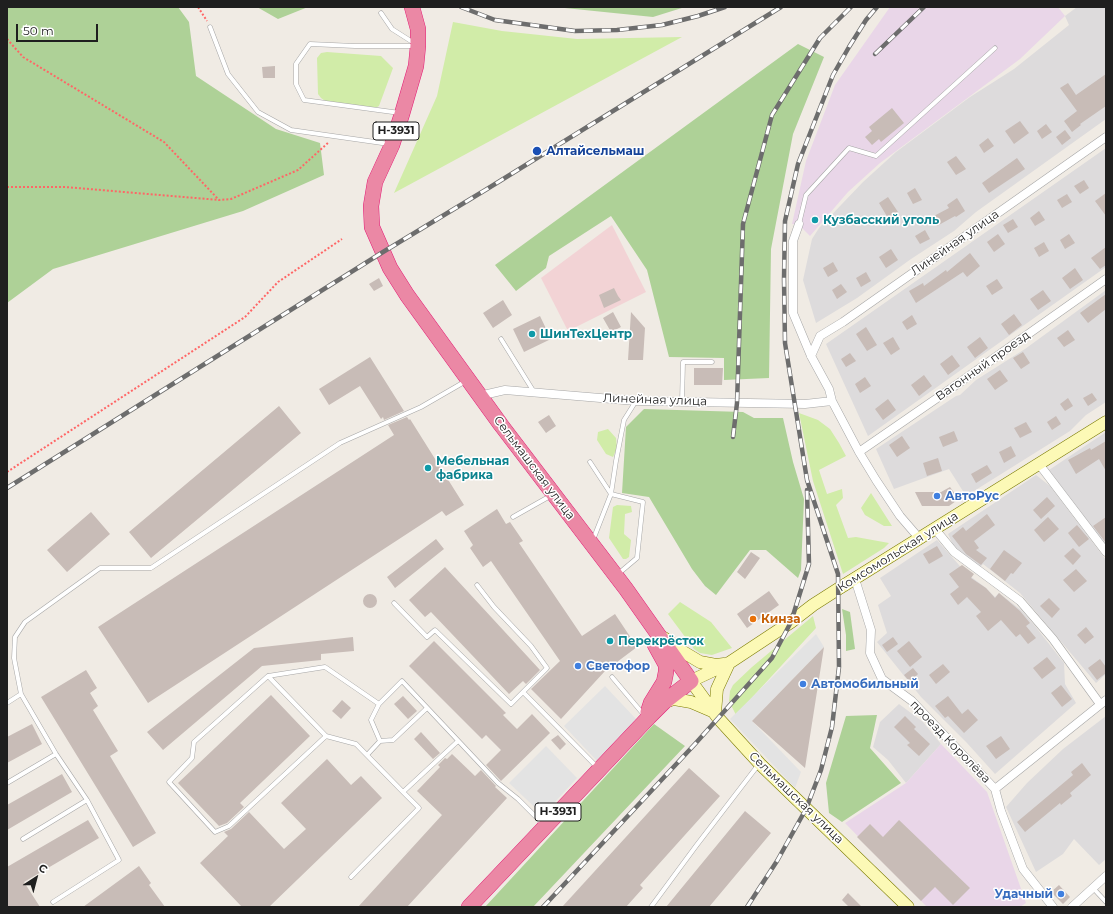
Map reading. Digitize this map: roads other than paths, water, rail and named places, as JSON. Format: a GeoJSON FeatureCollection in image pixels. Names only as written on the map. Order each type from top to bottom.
{"type":"FeatureCollection","features":[{"type":"Feature","properties":{"kind":"highway","name":"Н-3931"},"geometry":{"type":"LineString","coordinates":[[392,145],[416,66],[418,30],[412,7]]}},
{"type":"Feature","properties":{"kind":"highway","name":"Сельмашская улица"},"geometry":{"type":"LineString","coordinates":[[392,145],[375,182],[371,206],[372,227],[390,268],[468,380],[592,543],[691,681]]}},
{"type":"Feature","properties":{"kind":"highway"},"geometry":{"type":"LineString","coordinates":[[643,614],[642,621],[645,630],[662,656],[666,665],[664,682],[651,703],[648,718]]}},
{"type":"Feature","properties":{"kind":"highway","name":"Н-3931"},"geometry":{"type":"LineString","coordinates":[[469,907],[545,825],[648,718],[664,702],[691,681]]}},
{"type":"Feature","properties":{"kind":"main road","name":"Комсомольская улица"},"geometry":{"type":"LineString","coordinates":[[691,681],[729,663],[791,622],[813,605],[1106,422]]}},
{"type":"Feature","properties":{"kind":"main road"},"geometry":{"type":"LineString","coordinates":[[656,632],[680,650],[700,662],[716,665],[729,663]]}},
{"type":"Feature","properties":{"kind":"main road"},"geometry":{"type":"LineString","coordinates":[[664,702],[674,700],[691,702],[715,712],[717,689],[729,663]]}},
{"type":"Feature","properties":{"kind":"main road","name":"Сельмашская улица"},"geometry":{"type":"LineString","coordinates":[[691,681],[715,712],[760,764],[908,907]]}},
{"type":"Feature","properties":{"kind":"street","name":"Линейная улица"},"geometry":{"type":"LineString","coordinates":[[811,356],[820,336],[843,322],[1106,137]]}},
{"type":"Feature","properties":{"kind":"street"},"geometry":{"type":"LineString","coordinates":[[799,224],[793,241],[793,313],[811,356],[829,389],[832,401],[859,452],[900,516],[919,538]]}},
{"type":"Feature","properties":{"kind":"street","name":"Вагонный проезд"},"geometry":{"type":"LineString","coordinates":[[859,452],[1106,279]]}},
{"type":"Feature","properties":{"kind":"street","name":"Линейная улица"},"geometry":{"type":"LineString","coordinates":[[480,396],[505,390],[636,401],[805,404],[832,401]]}},
{"type":"Feature","properties":{"kind":"street"},"geometry":{"type":"LineString","coordinates":[[1039,464],[1106,552]]}},
{"type":"Feature","properties":{"kind":"street"},"geometry":{"type":"LineString","coordinates":[[935,529],[954,552],[1020,601],[1053,639],[1103,702],[996,788]]}},
{"type":"Feature","properties":{"kind":"street","name":"проезд Королёва"},"geometry":{"type":"LineString","coordinates":[[855,579],[871,630],[870,653],[882,679],[912,701],[996,788],[1001,811],[1024,870],[1053,907]]}},
{"type":"Feature","properties":{"kind":"street"},"geometry":{"type":"LineString","coordinates":[[1072,907],[1106,876]]}},
{"type":"Feature","properties":{"kind":"lane"},"geometry":{"type":"LineString","coordinates":[[381,13],[392,29],[418,46]]}},
{"type":"Feature","properties":{"kind":"lane"},"geometry":{"type":"LineString","coordinates":[[210,27],[228,74],[258,112],[291,130],[392,145]]}},
{"type":"Feature","properties":{"kind":"lane"},"geometry":{"type":"LineString","coordinates":[[402,114],[304,100],[296,84],[296,64],[310,44],[418,46]]}},
{"type":"Feature","properties":{"kind":"lane"},"geometry":{"type":"LineString","coordinates":[[799,224],[806,195],[850,148],[876,156],[995,48]]}},
{"type":"Feature","properties":{"kind":"lane"},"geometry":{"type":"LineString","coordinates":[[501,339],[534,393]]}},
{"type":"Feature","properties":{"kind":"lane"},"geometry":{"type":"LineString","coordinates":[[682,402],[683,362],[712,362]]}},
{"type":"Feature","properties":{"kind":"lane"},"geometry":{"type":"LineString","coordinates":[[53,902],[119,860],[87,800],[56,754],[21,694],[14,658],[16,637],[26,622],[100,568],[151,568],[340,443],[421,407],[468,380]]}},
{"type":"Feature","properties":{"kind":"lane"},"geometry":{"type":"LineString","coordinates":[[592,543],[611,494],[624,420],[636,401]]}},
{"type":"Feature","properties":{"kind":"lane"},"geometry":{"type":"LineString","coordinates":[[590,462],[611,494],[643,502],[637,558],[616,576]]}},
{"type":"Feature","properties":{"kind":"lane"},"geometry":{"type":"LineString","coordinates":[[513,517],[554,494]]}},
{"type":"Feature","properties":{"kind":"lane"},"geometry":{"type":"LineString","coordinates":[[394,602],[427,637],[435,630],[511,704],[547,668],[531,646],[477,585]]}},
{"type":"Feature","properties":{"kind":"lane"},"geometry":{"type":"LineString","coordinates":[[326,736],[229,826],[215,832],[169,782],[192,758],[194,742],[268,676],[325,667],[379,704]]}},
{"type":"Feature","properties":{"kind":"lane"},"geometry":{"type":"LineString","coordinates":[[268,676],[326,736],[356,744],[419,808],[351,877]]}},
{"type":"Feature","properties":{"kind":"lane"},"geometry":{"type":"LineString","coordinates":[[612,677],[648,718]]}},
{"type":"Feature","properties":{"kind":"lane"},"geometry":{"type":"LineString","coordinates":[[380,742],[372,720],[379,704],[402,681],[498,784],[518,799],[545,825]]}},
{"type":"Feature","properties":{"kind":"lane"},"geometry":{"type":"LineString","coordinates":[[523,692],[599,769]]}},
{"type":"Feature","properties":{"kind":"lane"},"geometry":{"type":"LineString","coordinates":[[7,703],[21,694]]}},
{"type":"Feature","properties":{"kind":"lane"},"geometry":{"type":"LineString","coordinates":[[367,755],[380,742],[393,740],[428,708]]}},
{"type":"Feature","properties":{"kind":"lane"},"geometry":{"type":"LineString","coordinates":[[403,792],[458,740]]}},
{"type":"Feature","properties":{"kind":"lane"},"geometry":{"type":"LineString","coordinates":[[7,783],[56,754]]}},
{"type":"Feature","properties":{"kind":"lane"},"geometry":{"type":"LineString","coordinates":[[652,907],[696,846],[760,764]]}},
{"type":"Feature","properties":{"kind":"lane"},"geometry":{"type":"LineString","coordinates":[[23,839],[87,800]]}},
{"type":"Feature","properties":{"kind":"lane"},"geometry":{"type":"LineString","coordinates":[[1093,888],[1106,902]]}},
{"type":"Feature","properties":{"kind":"railway"},"geometry":{"type":"LineString","coordinates":[[461,7],[495,20],[575,31],[617,30],[662,25],[698,16],[725,7]]}},
{"type":"Feature","properties":{"kind":"railway"},"geometry":{"type":"LineString","coordinates":[[7,488],[383,252],[781,7]]}},
{"type":"Feature","properties":{"kind":"railway"},"geometry":{"type":"LineString","coordinates":[[733,437],[737,403],[743,224],[772,115],[820,38],[851,7]]}},
{"type":"Feature","properties":{"kind":"railway"},"geometry":{"type":"LineString","coordinates":[[747,907],[777,861],[806,809],[821,770],[832,727],[839,667],[838,574],[807,480],[785,343],[785,221],[798,164],[833,75],[866,20],[877,7]]}},
{"type":"Feature","properties":{"kind":"railway"},"geometry":{"type":"LineString","coordinates":[[875,54],[924,7]]}},
{"type":"Feature","properties":{"kind":"railway"},"geometry":{"type":"LineString","coordinates":[[543,907],[695,744],[772,658],[791,622],[809,564],[807,490]]}},
{"type":"Feature","properties":{"kind":"place","name":"Алтайсельмаш"},"geometry":{"type":"Point","coordinates":[537,151]}},
{"type":"Feature","properties":{"kind":"place","name":"Кузбасский уголь"},"geometry":{"type":"Point","coordinates":[815,220]}},
{"type":"Feature","properties":{"kind":"place","name":"ШинТехЦентр"},"geometry":{"type":"Point","coordinates":[532,334]}},
{"type":"Feature","properties":{"kind":"place","name":"Мебельная фабрика"},"geometry":{"type":"Point","coordinates":[428,468]}},
{"type":"Feature","properties":{"kind":"place","name":"АвтоРус"},"geometry":{"type":"Point","coordinates":[937,496]}},
{"type":"Feature","properties":{"kind":"place","name":"Кинза"},"geometry":{"type":"Point","coordinates":[753,619]}},
{"type":"Feature","properties":{"kind":"place","name":"Перекрёсток"},"geometry":{"type":"Point","coordinates":[610,641]}},
{"type":"Feature","properties":{"kind":"place","name":"Светофор"},"geometry":{"type":"Point","coordinates":[578,666]}},
{"type":"Feature","properties":{"kind":"place","name":"Автомобильный"},"geometry":{"type":"Point","coordinates":[803,684]}},
{"type":"Feature","properties":{"kind":"place","name":"Удачный"},"geometry":{"type":"Point","coordinates":[1061,894]}}]}
